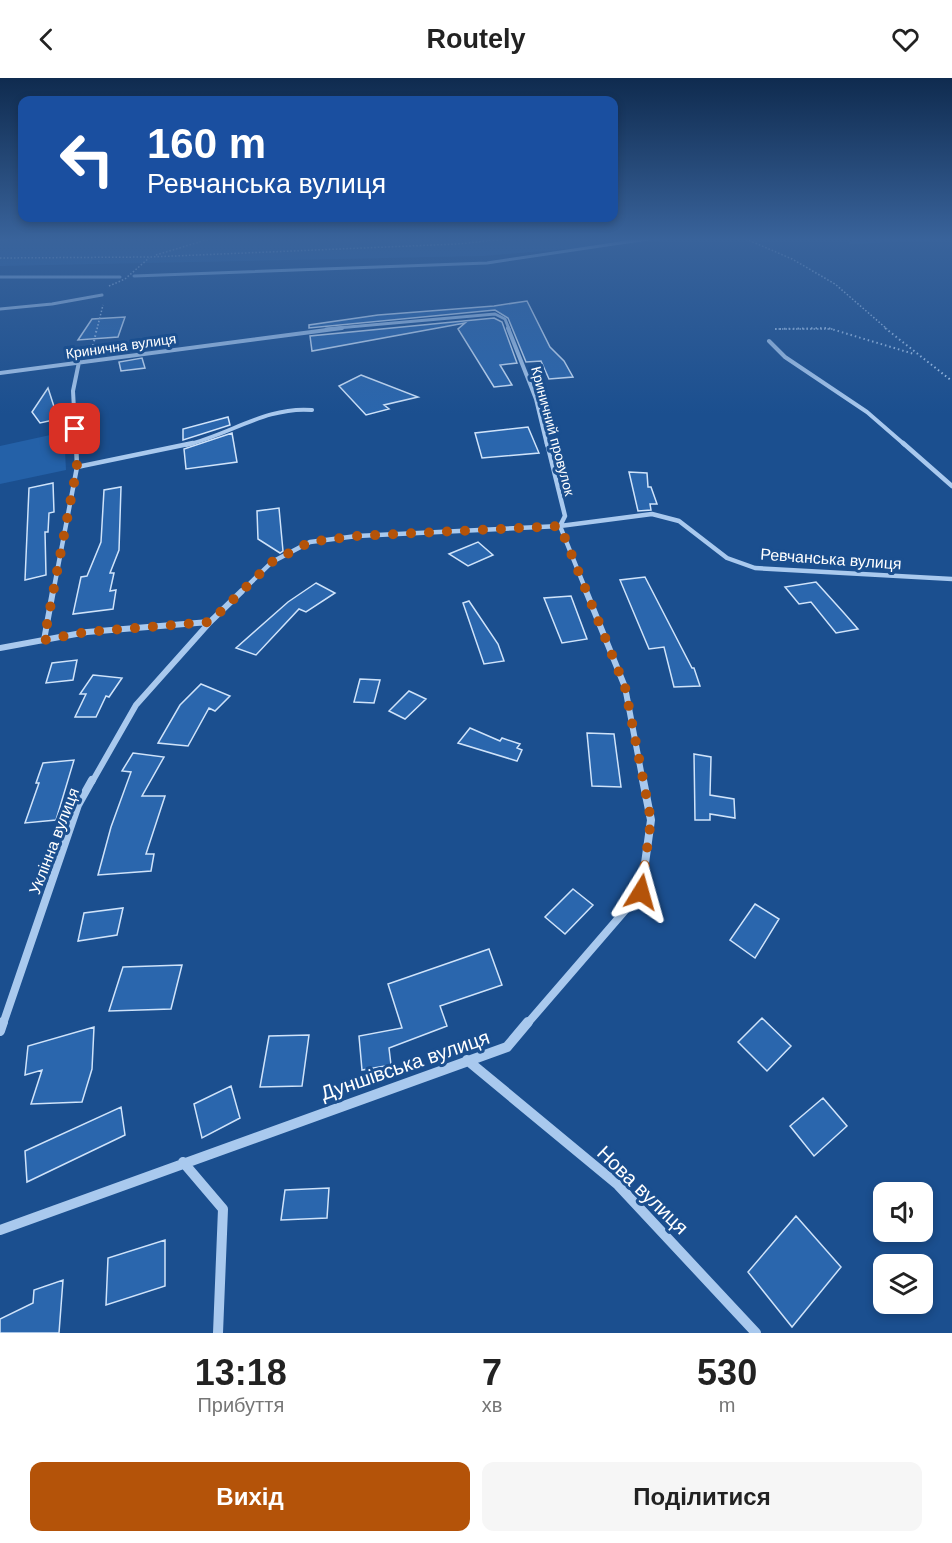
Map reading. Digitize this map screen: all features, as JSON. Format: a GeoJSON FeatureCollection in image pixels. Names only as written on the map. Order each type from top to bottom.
{"type":"FeatureCollection","features":[{"type":"Feature","properties":{"kind":"street"},"geometry":{"type":"LineString","coordinates":[[0,309],[88,298]]}},
{"type":"Feature","properties":{"kind":"street","name":"Кринична вулиця"},"geometry":{"type":"LineString","coordinates":[[0,373],[298,332],[495,314]]}},
{"type":"Feature","properties":{"kind":"street","name":"Криничний провулок"},"geometry":{"type":"LineString","coordinates":[[495,314],[505,319],[536,399],[565,516],[560,526]]}},
{"type":"Feature","properties":{"kind":"street"},"geometry":{"type":"LineString","coordinates":[[769,341],[785,357],[867,412],[952,486]]}},
{"type":"Feature","properties":{"kind":"street"},"geometry":{"type":"LineString","coordinates":[[44,640],[77,467],[73,391],[80,362]]}},
{"type":"Feature","properties":{"kind":"street"},"geometry":{"type":"LineString","coordinates":[[77,467],[204,440],[282,410],[301,407],[312,410]]}},
{"type":"Feature","properties":{"kind":"street","name":"Ревчанська вулиця"},"geometry":{"type":"LineString","coordinates":[[210,622],[272,562],[310,542],[357,536],[560,526],[638,515],[666,516],[690,527],[727,558],[755,568],[952,579]]}},
{"type":"Feature","properties":{"kind":"street","name":"Дуншівська вулиця"},"geometry":{"type":"LineString","coordinates":[[0,1230],[183,1162],[507,1047],[641,892],[651,820],[625,687],[560,526]]}},
{"type":"Feature","properties":{"kind":"street"},"geometry":{"type":"LineString","coordinates":[[0,648],[87,632],[210,622]]}},
{"type":"Feature","properties":{"kind":"street","name":"Уклінна вулиця"},"geometry":{"type":"LineString","coordinates":[[0,1031],[78,805],[136,705],[210,622]]}},
{"type":"Feature","properties":{"kind":"street","name":"Нова вулиця"},"geometry":{"type":"LineString","coordinates":[[467,1060],[618,1185],[756,1333]]}},
{"type":"Feature","properties":{"kind":"street"},"geometry":{"type":"LineString","coordinates":[[183,1162],[223,1209],[218,1333]]}},
{"type":"Feature","properties":{"kind":"path"},"geometry":{"type":"LineString","coordinates":[[90,360],[103,298]]}},
{"type":"Feature","properties":{"kind":"path"},"geometry":{"type":"LineString","coordinates":[[850,298],[916,355],[952,381]]}},
{"type":"Feature","properties":{"kind":"path"},"geometry":{"type":"LineString","coordinates":[[769,341],[763,334],[772,330],[828,328],[916,355]]}},
{"type":"Feature","properties":{"kind":"shaded area"},"geometry":{"type":"Polygon","coordinates":[[[64,432],[66,470],[0,484],[0,446],[64,432]]]}},
{"type":"Feature","properties":{"kind":"building"},"geometry":{"type":"Polygon","coordinates":[[[527,301],[550,347],[564,361],[573,377],[549,379],[541,361],[526,362],[508,318],[495,310],[309,328],[309,325],[378,315],[494,306],[527,301]]]}},
{"type":"Feature","properties":{"kind":"building"},"geometry":{"type":"Polygon","coordinates":[[[125,317],[118,337],[78,340],[92,319],[125,317]]]}},
{"type":"Feature","properties":{"kind":"building"},"geometry":{"type":"Polygon","coordinates":[[[494,318],[502,322],[517,363],[500,365],[512,385],[494,387],[458,329],[465,323],[312,351],[310,336],[494,318]]]}},
{"type":"Feature","properties":{"kind":"building"},"geometry":{"type":"Polygon","coordinates":[[[142,358],[145,368],[121,371],[119,362],[142,358]]]}},
{"type":"Feature","properties":{"kind":"building"},"geometry":{"type":"Polygon","coordinates":[[[361,375],[418,397],[384,405],[389,409],[366,415],[339,386],[361,375]]]}},
{"type":"Feature","properties":{"kind":"building"},"geometry":{"type":"Polygon","coordinates":[[[48,388],[58,419],[40,423],[32,412],[48,388]]]}},
{"type":"Feature","properties":{"kind":"building"},"geometry":{"type":"Polygon","coordinates":[[[228,417],[230,425],[183,440],[183,429],[228,417]]]}},
{"type":"Feature","properties":{"kind":"building"},"geometry":{"type":"Polygon","coordinates":[[[528,427],[539,453],[482,458],[475,433],[528,427]]]}},
{"type":"Feature","properties":{"kind":"building"},"geometry":{"type":"Polygon","coordinates":[[[232,433],[237,462],[186,469],[184,449],[232,433]]]}},
{"type":"Feature","properties":{"kind":"building"},"geometry":{"type":"Polygon","coordinates":[[[629,472],[647,473],[648,487],[651,487],[657,504],[650,504],[651,510],[638,511],[629,472]]]}},
{"type":"Feature","properties":{"kind":"building"},"geometry":{"type":"Polygon","coordinates":[[[53,483],[54,512],[49,513],[48,532],[45,532],[46,575],[25,580],[29,488],[53,483]]]}},
{"type":"Feature","properties":{"kind":"building"},"geometry":{"type":"Polygon","coordinates":[[[121,487],[119,550],[110,573],[114,573],[110,591],[116,590],[113,609],[73,614],[81,577],[87,576],[101,542],[104,490],[121,487]]]}},
{"type":"Feature","properties":{"kind":"building"},"geometry":{"type":"Polygon","coordinates":[[[279,508],[283,551],[280,553],[258,539],[257,511],[279,508]]]}},
{"type":"Feature","properties":{"kind":"building"},"geometry":{"type":"Polygon","coordinates":[[[478,542],[493,555],[468,566],[449,554],[478,542]]]}},
{"type":"Feature","properties":{"kind":"building"},"geometry":{"type":"Polygon","coordinates":[[[645,577],[694,668],[700,686],[674,687],[664,647],[649,649],[620,580],[645,577]]]}},
{"type":"Feature","properties":{"kind":"building"},"geometry":{"type":"Polygon","coordinates":[[[816,582],[858,629],[836,633],[811,602],[799,604],[785,587],[816,582]]]}},
{"type":"Feature","properties":{"kind":"building"},"geometry":{"type":"Polygon","coordinates":[[[316,583],[335,593],[306,612],[299,609],[256,655],[236,648],[288,602],[316,583]]]}},
{"type":"Feature","properties":{"kind":"building"},"geometry":{"type":"Polygon","coordinates":[[[571,596],[587,639],[562,643],[544,598],[571,596]]]}},
{"type":"Feature","properties":{"kind":"building"},"geometry":{"type":"Polygon","coordinates":[[[469,601],[498,644],[504,661],[484,664],[463,603],[469,601]]]}},
{"type":"Feature","properties":{"kind":"building"},"geometry":{"type":"Polygon","coordinates":[[[77,660],[73,680],[46,683],[52,663],[77,660]]]}},
{"type":"Feature","properties":{"kind":"building"},"geometry":{"type":"Polygon","coordinates":[[[93,675],[122,678],[109,697],[106,696],[96,717],[75,717],[86,694],[80,694],[93,675]]]}},
{"type":"Feature","properties":{"kind":"building"},"geometry":{"type":"Polygon","coordinates":[[[360,679],[380,680],[374,703],[354,702],[360,679]]]}},
{"type":"Feature","properties":{"kind":"building"},"geometry":{"type":"Polygon","coordinates":[[[201,684],[230,696],[215,711],[209,708],[188,746],[158,743],[180,705],[201,684]]]}},
{"type":"Feature","properties":{"kind":"building"},"geometry":{"type":"Polygon","coordinates":[[[409,691],[426,699],[405,719],[389,711],[409,691]]]}},
{"type":"Feature","properties":{"kind":"building"},"geometry":{"type":"Polygon","coordinates":[[[470,728],[500,741],[502,738],[520,744],[517,748],[522,750],[517,761],[458,743],[470,728]]]}},
{"type":"Feature","properties":{"kind":"building"},"geometry":{"type":"Polygon","coordinates":[[[587,733],[614,734],[621,787],[592,786],[587,733]]]}},
{"type":"Feature","properties":{"kind":"building"},"geometry":{"type":"Polygon","coordinates":[[[133,753],[164,757],[142,796],[165,796],[146,854],[154,854],[151,871],[98,875],[111,827],[131,772],[122,771],[133,753]]]}},
{"type":"Feature","properties":{"kind":"building"},"geometry":{"type":"Polygon","coordinates":[[[694,754],[711,757],[710,795],[734,799],[735,818],[710,814],[710,820],[695,820],[694,754]]]}},
{"type":"Feature","properties":{"kind":"building"},"geometry":{"type":"Polygon","coordinates":[[[74,760],[56,820],[25,823],[39,783],[36,783],[43,763],[74,760]]]}},
{"type":"Feature","properties":{"kind":"building"},"geometry":{"type":"Polygon","coordinates":[[[573,889],[593,905],[565,934],[545,917],[573,889]]]}},
{"type":"Feature","properties":{"kind":"building"},"geometry":{"type":"Polygon","coordinates":[[[755,904],[779,919],[755,958],[730,940],[755,904]]]}},
{"type":"Feature","properties":{"kind":"building"},"geometry":{"type":"Polygon","coordinates":[[[123,908],[117,935],[78,941],[84,913],[123,908]]]}},
{"type":"Feature","properties":{"kind":"building"},"geometry":{"type":"Polygon","coordinates":[[[489,949],[502,985],[440,1006],[447,1026],[389,1048],[391,1065],[362,1070],[359,1036],[402,1028],[388,984],[489,949]]]}},
{"type":"Feature","properties":{"kind":"building"},"geometry":{"type":"Polygon","coordinates":[[[182,965],[171,1009],[109,1011],[123,967],[182,965]]]}},
{"type":"Feature","properties":{"kind":"building"},"geometry":{"type":"Polygon","coordinates":[[[762,1018],[791,1046],[767,1071],[738,1042],[762,1018]]]}},
{"type":"Feature","properties":{"kind":"building"},"geometry":{"type":"Polygon","coordinates":[[[94,1027],[92,1069],[82,1102],[31,1104],[42,1070],[25,1075],[28,1046],[94,1027]]]}},
{"type":"Feature","properties":{"kind":"building"},"geometry":{"type":"Polygon","coordinates":[[[309,1035],[302,1086],[260,1087],[269,1036],[309,1035]]]}},
{"type":"Feature","properties":{"kind":"building"},"geometry":{"type":"Polygon","coordinates":[[[231,1086],[240,1118],[202,1138],[194,1104],[231,1086]]]}},
{"type":"Feature","properties":{"kind":"building"},"geometry":{"type":"Polygon","coordinates":[[[823,1098],[847,1126],[814,1156],[790,1126],[823,1098]]]}},
{"type":"Feature","properties":{"kind":"building"},"geometry":{"type":"Polygon","coordinates":[[[121,1107],[125,1135],[27,1182],[25,1151],[121,1107]]]}},
{"type":"Feature","properties":{"kind":"building"},"geometry":{"type":"Polygon","coordinates":[[[329,1188],[327,1218],[281,1220],[285,1190],[329,1188]]]}},
{"type":"Feature","properties":{"kind":"building"},"geometry":{"type":"Polygon","coordinates":[[[796,1216],[841,1267],[792,1327],[748,1272],[796,1216]]]}},
{"type":"Feature","properties":{"kind":"building"},"geometry":{"type":"Polygon","coordinates":[[[165,1240],[165,1286],[106,1305],[108,1258],[165,1240]]]}},
{"type":"Feature","properties":{"kind":"building"},"geometry":{"type":"Polygon","coordinates":[[[63,1280],[59,1333],[0,1333],[0,1319],[33,1303],[34,1290],[63,1280]]]}},
{"type":"Feature","properties":{"kind":"route"},"geometry":{"type":"LineString","coordinates":[[75,429],[77,467],[44,640],[87,632],[210,622],[272,562],[310,542],[357,536],[560,526],[625,687],[651,820],[641,892]]}}]}
